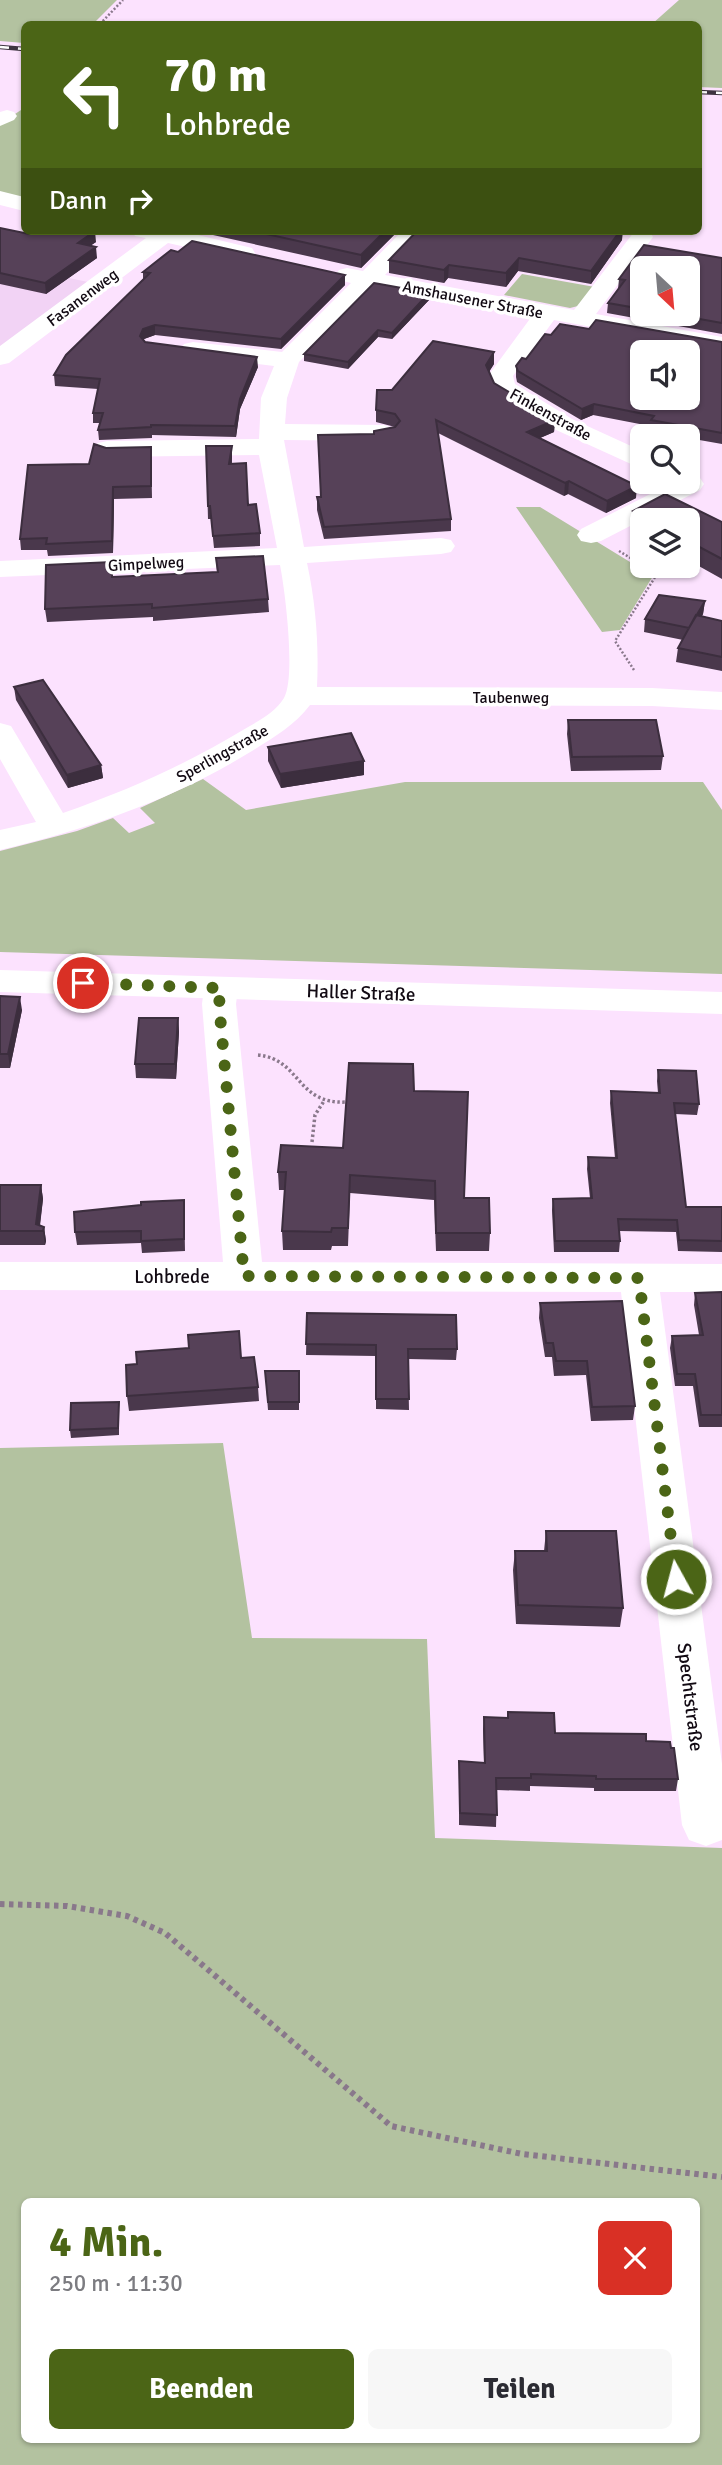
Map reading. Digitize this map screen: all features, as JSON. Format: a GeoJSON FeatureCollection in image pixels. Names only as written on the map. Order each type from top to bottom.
{"type":"FeatureCollection","features":[{"type":"Feature","properties":{"kind":"street"},"geometry":{"type":"LineString","coordinates":[[0,198],[21,203]]}},
{"type":"Feature","properties":{"kind":"street","name":"Fasanenweg"},"geometry":{"type":"LineString","coordinates":[[0,358],[156,235]]}},
{"type":"Feature","properties":{"kind":"street"},"geometry":{"type":"LineString","coordinates":[[167,235],[265,258]]}},
{"type":"Feature","properties":{"kind":"street","name":"Amshausener Straße"},"geometry":{"type":"LineString","coordinates":[[366,279],[411,235]]}},
{"type":"Feature","properties":{"kind":"street"},"geometry":{"type":"LineString","coordinates":[[580,318],[642,237]]}},
{"type":"Feature","properties":{"kind":"street","name":"Amshausener Straße"},"geometry":{"type":"LineString","coordinates":[[328,272],[722,344]]}},
{"type":"Feature","properties":{"kind":"street"},"geometry":{"type":"LineString","coordinates":[[301,696],[303,639],[300,597],[271,440],[274,398],[288,360],[366,279]]}},
{"type":"Feature","properties":{"kind":"street","name":"Finkenstraße"},"geometry":{"type":"LineString","coordinates":[[548,312],[500,376],[504,388],[564,424],[630,455]]}},
{"type":"Feature","properties":{"kind":"street"},"geometry":{"type":"LineString","coordinates":[[169,347],[288,360]]}},
{"type":"Feature","properties":{"kind":"street"},"geometry":{"type":"LineString","coordinates":[[107,449],[384,433]]}},
{"type":"Feature","properties":{"kind":"street"},"geometry":{"type":"LineString","coordinates":[[592,535],[679,494]]}},
{"type":"Feature","properties":{"kind":"street"},"geometry":{"type":"LineString","coordinates":[[292,556],[441,546]]}},
{"type":"Feature","properties":{"kind":"street","name":"Gimpelweg"},"geometry":{"type":"LineString","coordinates":[[0,569],[292,556]]}},
{"type":"Feature","properties":{"kind":"street","name":"Taubenweg"},"geometry":{"type":"LineString","coordinates":[[301,696],[652,697],[722,701]]}},
{"type":"Feature","properties":{"kind":"street","name":"Sperlingstraße"},"geometry":{"type":"LineString","coordinates":[[0,840],[55,827],[141,796],[217,759],[285,717],[301,696]]}},
{"type":"Feature","properties":{"kind":"street"},"geometry":{"type":"LineString","coordinates":[[0,732],[55,827]]}},
{"type":"Feature","properties":{"kind":"street","name":"Haller Straße"},"geometry":{"type":"LineString","coordinates":[[0,981],[722,1003]]}},
{"type":"Feature","properties":{"kind":"street"},"geometry":{"type":"LineString","coordinates":[[221,988],[219,1004],[244,1276]]}},
{"type":"Feature","properties":{"kind":"street","name":"Lohbrede"},"geometry":{"type":"LineString","coordinates":[[0,1276],[722,1278]]}},
{"type":"Feature","properties":{"kind":"street","name":"Spechtstraße"},"geometry":{"type":"LineString","coordinates":[[639,1278],[706,1825]]}},
{"type":"Feature","properties":{"kind":"path"},"geometry":{"type":"LineString","coordinates":[[103,21],[123,0]]}},
{"type":"Feature","properties":{"kind":"path"},"geometry":{"type":"LineString","coordinates":[[652,697],[615,641],[654,578]]}},
{"type":"Feature","properties":{"kind":"path"},"geometry":{"type":"LineString","coordinates":[[224,1056],[265,1055],[280,1059],[312,1093],[324,1101],[347,1102]]}},
{"type":"Feature","properties":{"kind":"path"},"geometry":{"type":"LineString","coordinates":[[312,1142],[312,1124],[318,1106],[324,1101]]}},
{"type":"Feature","properties":{"kind":"path"},"geometry":{"type":"LineString","coordinates":[[0,1904],[66,1906],[127,1916],[165,1933],[391,2126],[522,2154],[722,2177]]}},
{"type":"Feature","properties":{"kind":"shaded area"},"geometry":{"type":"Polygon","coordinates":[[[69,278],[88,282],[0,352],[0,283],[69,278]]]}},
{"type":"Feature","properties":{"kind":"green space"},"geometry":{"type":"Polygon","coordinates":[[[0,0],[117,0],[96,21],[21,21],[21,43],[0,41],[0,0]]]}},
{"type":"Feature","properties":{"kind":"green space"},"geometry":{"type":"Polygon","coordinates":[[[679,0],[722,0],[722,88],[702,87],[702,21],[655,21],[679,0]]]}},
{"type":"Feature","properties":{"kind":"green space"},"geometry":{"type":"Polygon","coordinates":[[[21,110],[21,197],[0,193],[0,124],[21,110]]]}},
{"type":"Feature","properties":{"kind":"green space"},"geometry":{"type":"Polygon","coordinates":[[[522,274],[595,287],[582,305],[570,308],[504,295],[522,274]]]}},
{"type":"Feature","properties":{"kind":"green space"},"geometry":{"type":"Polygon","coordinates":[[[516,507],[540,507],[630,562],[630,578],[652,578],[620,630],[602,632],[516,507]]]}},
{"type":"Feature","properties":{"kind":"green space"},"geometry":{"type":"Polygon","coordinates":[[[203,779],[246,810],[405,782],[703,782],[722,810],[722,974],[0,952],[0,851],[77,831],[113,818],[129,833],[155,823],[140,808],[203,779]]]}},
{"type":"Feature","properties":{"kind":"green space"},"geometry":{"type":"Polygon","coordinates":[[[223,1443],[252,1638],[427,1639],[435,1838],[722,1848],[722,2465],[0,2465],[0,1448],[223,1443]]]}},
{"type":"Feature","properties":{"kind":"building"},"geometry":{"type":"Polygon","coordinates":[[[0,228],[21,232],[21,235],[89,235],[78,243],[96,247],[45,283],[0,273],[0,228]]]}},
{"type":"Feature","properties":{"kind":"building"},"geometry":{"type":"Polygon","coordinates":[[[271,235],[381,235],[361,255],[271,235]]]}},
{"type":"Feature","properties":{"kind":"building"},"geometry":{"type":"Polygon","coordinates":[[[413,235],[617,235],[591,271],[519,258],[506,273],[449,265],[444,270],[389,260],[413,235]]]}},
{"type":"Feature","properties":{"kind":"building"},"geometry":{"type":"Polygon","coordinates":[[[192,241],[345,275],[281,339],[155,325],[143,329],[140,336],[145,342],[257,357],[240,399],[235,426],[151,425],[98,430],[103,413],[93,413],[100,379],[54,375],[66,355],[150,273],[143,272],[171,250],[178,252],[192,241]]]}},
{"type":"Feature","properties":{"kind":"building"},"geometry":{"type":"Polygon","coordinates":[[[644,245],[722,258],[722,323],[700,319],[700,256],[636,256],[644,245]]]}},
{"type":"Feature","properties":{"kind":"building"},"geometry":{"type":"Polygon","coordinates":[[[630,264],[630,307],[608,303],[625,280],[619,279],[630,264]]]}},
{"type":"Feature","properties":{"kind":"building"},"geometry":{"type":"Polygon","coordinates":[[[374,283],[429,293],[392,333],[378,330],[348,362],[304,354],[374,283]]]}},
{"type":"Feature","properties":{"kind":"building"},"geometry":{"type":"Polygon","coordinates":[[[596,320],[722,342],[722,433],[700,429],[700,424],[673,424],[651,420],[654,416],[594,404],[582,409],[518,371],[516,366],[522,358],[526,359],[545,334],[551,335],[560,324],[589,329],[596,320]]]}},
{"type":"Feature","properties":{"kind":"building"},"geometry":{"type":"Polygon","coordinates":[[[433,341],[494,352],[486,365],[494,383],[555,420],[527,432],[630,483],[630,490],[607,501],[436,420],[451,519],[324,527],[317,497],[321,497],[318,435],[374,434],[374,431],[395,427],[400,421],[395,414],[376,410],[377,390],[392,390],[433,341]]]}},
{"type":"Feature","properties":{"kind":"building"},"geometry":{"type":"Polygon","coordinates":[[[94,444],[106,448],[151,447],[151,486],[113,487],[112,541],[46,544],[47,538],[20,539],[28,465],[89,464],[94,444]]]}},
{"type":"Feature","properties":{"kind":"building"},"geometry":{"type":"Polygon","coordinates":[[[206,446],[232,446],[229,464],[246,463],[248,505],[256,504],[260,533],[213,536],[208,506],[206,446]]]}},
{"type":"Feature","properties":{"kind":"building"},"geometry":{"type":"Polygon","coordinates":[[[665,494],[694,508],[639,508],[665,494]]]}},
{"type":"Feature","properties":{"kind":"building"},"geometry":{"type":"Polygon","coordinates":[[[700,511],[722,522],[722,559],[700,547],[700,511]]]}},
{"type":"Feature","properties":{"kind":"building"},"geometry":{"type":"Polygon","coordinates":[[[263,556],[268,599],[152,608],[152,604],[45,609],[46,565],[112,562],[112,577],[218,572],[216,558],[263,556]]]}},
{"type":"Feature","properties":{"kind":"building"},"geometry":{"type":"Polygon","coordinates":[[[659,595],[705,601],[689,628],[645,619],[659,595]]]}},
{"type":"Feature","properties":{"kind":"building"},"geometry":{"type":"Polygon","coordinates":[[[696,615],[722,621],[722,657],[678,648],[696,615]]]}},
{"type":"Feature","properties":{"kind":"building"},"geometry":{"type":"Polygon","coordinates":[[[43,680],[101,765],[67,775],[14,687],[43,680]]]}},
{"type":"Feature","properties":{"kind":"building"},"geometry":{"type":"Polygon","coordinates":[[[568,720],[656,720],[663,756],[572,757],[568,720]]]}},
{"type":"Feature","properties":{"kind":"building"},"geometry":{"type":"Polygon","coordinates":[[[351,733],[364,761],[280,774],[268,747],[351,733]]]}},
{"type":"Feature","properties":{"kind":"building"},"geometry":{"type":"Polygon","coordinates":[[[0,996],[20,997],[8,1054],[0,1054],[0,996]]]}},
{"type":"Feature","properties":{"kind":"building"},"geometry":{"type":"Polygon","coordinates":[[[139,1018],[178,1018],[175,1064],[135,1064],[139,1018]]]}},
{"type":"Feature","properties":{"kind":"building"},"geometry":{"type":"Polygon","coordinates":[[[349,1063],[413,1064],[414,1091],[468,1092],[464,1198],[489,1198],[490,1233],[436,1233],[435,1181],[350,1175],[348,1228],[332,1228],[331,1232],[282,1231],[286,1172],[278,1172],[281,1145],[343,1148],[349,1063]]]}},
{"type":"Feature","properties":{"kind":"building"},"geometry":{"type":"Polygon","coordinates":[[[658,1070],[696,1071],[699,1104],[674,1103],[686,1207],[722,1207],[722,1241],[679,1240],[677,1220],[618,1219],[620,1241],[555,1241],[553,1199],[592,1198],[588,1157],[617,1158],[611,1091],[660,1093],[658,1070]]]}},
{"type":"Feature","properties":{"kind":"building"},"geometry":{"type":"Polygon","coordinates":[[[0,1185],[41,1185],[36,1224],[44,1227],[43,1231],[0,1231],[0,1185]]]}},
{"type":"Feature","properties":{"kind":"building"},"geometry":{"type":"Polygon","coordinates":[[[184,1200],[184,1239],[141,1241],[141,1231],[75,1232],[74,1212],[141,1205],[141,1202],[184,1200]]]}},
{"type":"Feature","properties":{"kind":"building"},"geometry":{"type":"Polygon","coordinates":[[[722,1292],[722,1415],[701,1415],[695,1374],[677,1374],[672,1336],[703,1335],[695,1293],[722,1292]]]}},
{"type":"Feature","properties":{"kind":"building"},"geometry":{"type":"Polygon","coordinates":[[[622,1301],[635,1406],[592,1407],[587,1361],[556,1361],[553,1343],[546,1343],[540,1303],[622,1301]]]}},
{"type":"Feature","properties":{"kind":"building"},"geometry":{"type":"Polygon","coordinates":[[[307,1313],[456,1315],[457,1349],[408,1349],[409,1399],[376,1399],[376,1345],[306,1344],[307,1313]]]}},
{"type":"Feature","properties":{"kind":"building"},"geometry":{"type":"Polygon","coordinates":[[[239,1331],[241,1358],[254,1357],[258,1387],[127,1396],[126,1365],[137,1364],[136,1352],[189,1348],[188,1335],[239,1331]]]}},
{"type":"Feature","properties":{"kind":"building"},"geometry":{"type":"Polygon","coordinates":[[[265,1371],[299,1371],[299,1402],[268,1402],[265,1371]]]}},
{"type":"Feature","properties":{"kind":"building"},"geometry":{"type":"Polygon","coordinates":[[[119,1402],[118,1428],[70,1430],[71,1403],[119,1402]]]}},
{"type":"Feature","properties":{"kind":"building"},"geometry":{"type":"Polygon","coordinates":[[[546,1531],[616,1531],[623,1608],[518,1605],[515,1551],[547,1551],[546,1531]]]}},
{"type":"Feature","properties":{"kind":"building"},"geometry":{"type":"Polygon","coordinates":[[[508,1712],[554,1713],[555,1733],[646,1734],[646,1741],[670,1742],[671,1748],[674,1748],[678,1779],[596,1779],[596,1776],[531,1774],[531,1778],[496,1778],[497,1815],[460,1813],[459,1761],[485,1763],[484,1717],[508,1718],[508,1712]]]}},
{"type":"Feature","properties":{"kind":"railway"},"geometry":{"type":"LineString","coordinates":[[0,47],[21,49]]}},
{"type":"Feature","properties":{"kind":"railway"},"geometry":{"type":"LineString","coordinates":[[702,92],[722,93]]}},
{"type":"Feature","properties":{"kind":"route"},"geometry":{"type":"LineString","coordinates":[[83,983],[221,988],[219,1004],[244,1276],[639,1278],[676,1579]]}}]}
